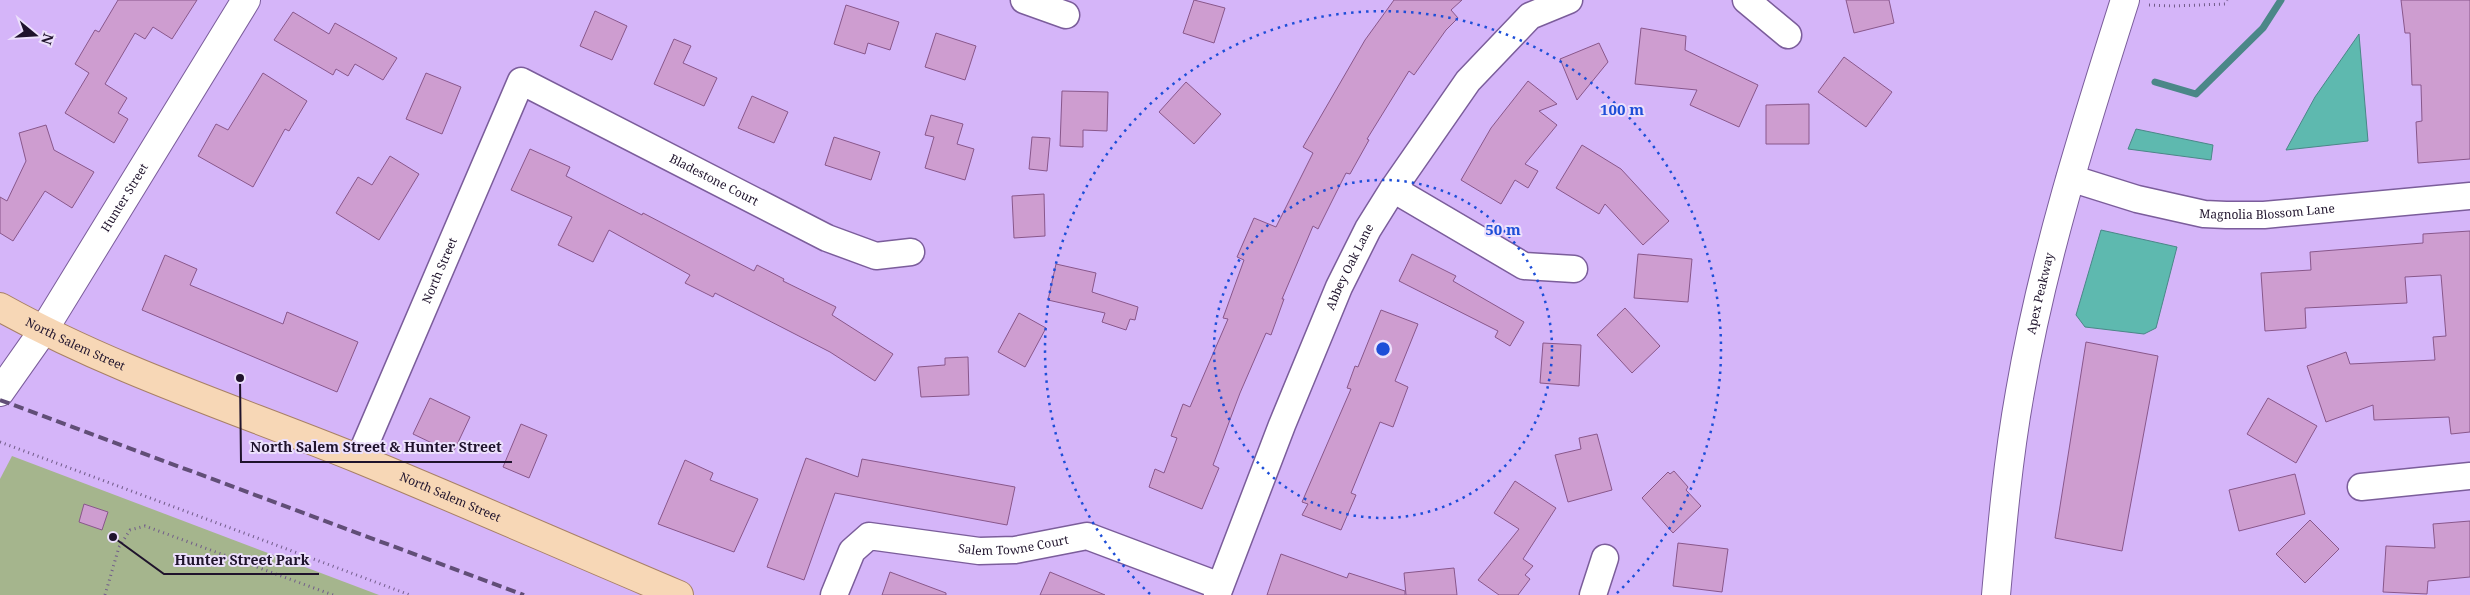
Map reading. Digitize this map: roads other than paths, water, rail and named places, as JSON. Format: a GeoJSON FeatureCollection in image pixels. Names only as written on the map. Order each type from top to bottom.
{"type":"FeatureCollection","features":[{"type":"Feature","properties":{"kind":"main road","name":"Hunter Street"},"geometry":{"type":"LineString","coordinates":[[0,392],[43,331],[246,0]]}},
{"type":"Feature","properties":{"kind":"main road","name":"Apex Peakway"},"geometry":{"type":"LineString","coordinates":[[1996,595],[2002,521],[2020,392],[2046,269],[2070,178],[2137,2]]}},
{"type":"Feature","properties":{"kind":"main road","name":"North Salem Street"},"geometry":{"type":"LineString","coordinates":[[0,307],[43,331],[102,358],[359,459],[679,595]]}},
{"type":"Feature","properties":{"kind":"street"},"geometry":{"type":"LineString","coordinates":[[1024,0],[1066,15]]}},
{"type":"Feature","properties":{"kind":"street","name":"Abbey Oak Lane"},"geometry":{"type":"LineString","coordinates":[[1219,591],[1282,425],[1339,287],[1368,229],[1452,102],[1526,8],[1570,0]]}},
{"type":"Feature","properties":{"kind":"street"},"geometry":{"type":"LineString","coordinates":[[1746,0],[1788,35]]}},
{"type":"Feature","properties":{"kind":"street","name":"Bladestone Court"},"geometry":{"type":"LineString","coordinates":[[521,81],[827,238],[876,256],[911,252]]}},
{"type":"Feature","properties":{"kind":"street","name":"North Street"},"geometry":{"type":"LineString","coordinates":[[359,459],[521,81]]}},
{"type":"Feature","properties":{"kind":"street","name":"Magnolia Blossom Lane"},"geometry":{"type":"LineString","coordinates":[[2070,178],[2137,199],[2204,214],[2226,215],[2264,215],[2470,196]]}},
{"type":"Feature","properties":{"kind":"street"},"geometry":{"type":"LineString","coordinates":[[1393,189],[1524,266],[1574,269]]}},
{"type":"Feature","properties":{"kind":"street"},"geometry":{"type":"LineString","coordinates":[[2361,487],[2470,476]]}},
{"type":"Feature","properties":{"kind":"street","name":"Salem Towne Court"},"geometry":{"type":"LineString","coordinates":[[834,595],[852,551],[869,536],[979,551],[1015,550],[1087,536],[1219,591]]}},
{"type":"Feature","properties":{"kind":"street"},"geometry":{"type":"LineString","coordinates":[[1593,595],[1606,558]]}},
{"type":"Feature","properties":{"kind":"waterway"},"geometry":{"type":"LineString","coordinates":[[2155,82],[2196,94],[2263,28],[2281,0]]}},
{"type":"Feature","properties":{"kind":"railway"},"geometry":{"type":"LineString","coordinates":[[0,400],[524,595]]}},
{"type":"Feature","properties":{"kind":"place","name":"North Salem Street & Hunter Street"},"geometry":{"type":"Point","coordinates":[240,378]}},
{"type":"Feature","properties":{"kind":"place","name":"Hunter Street Park"},"geometry":{"type":"Point","coordinates":[113,537]}}]}
